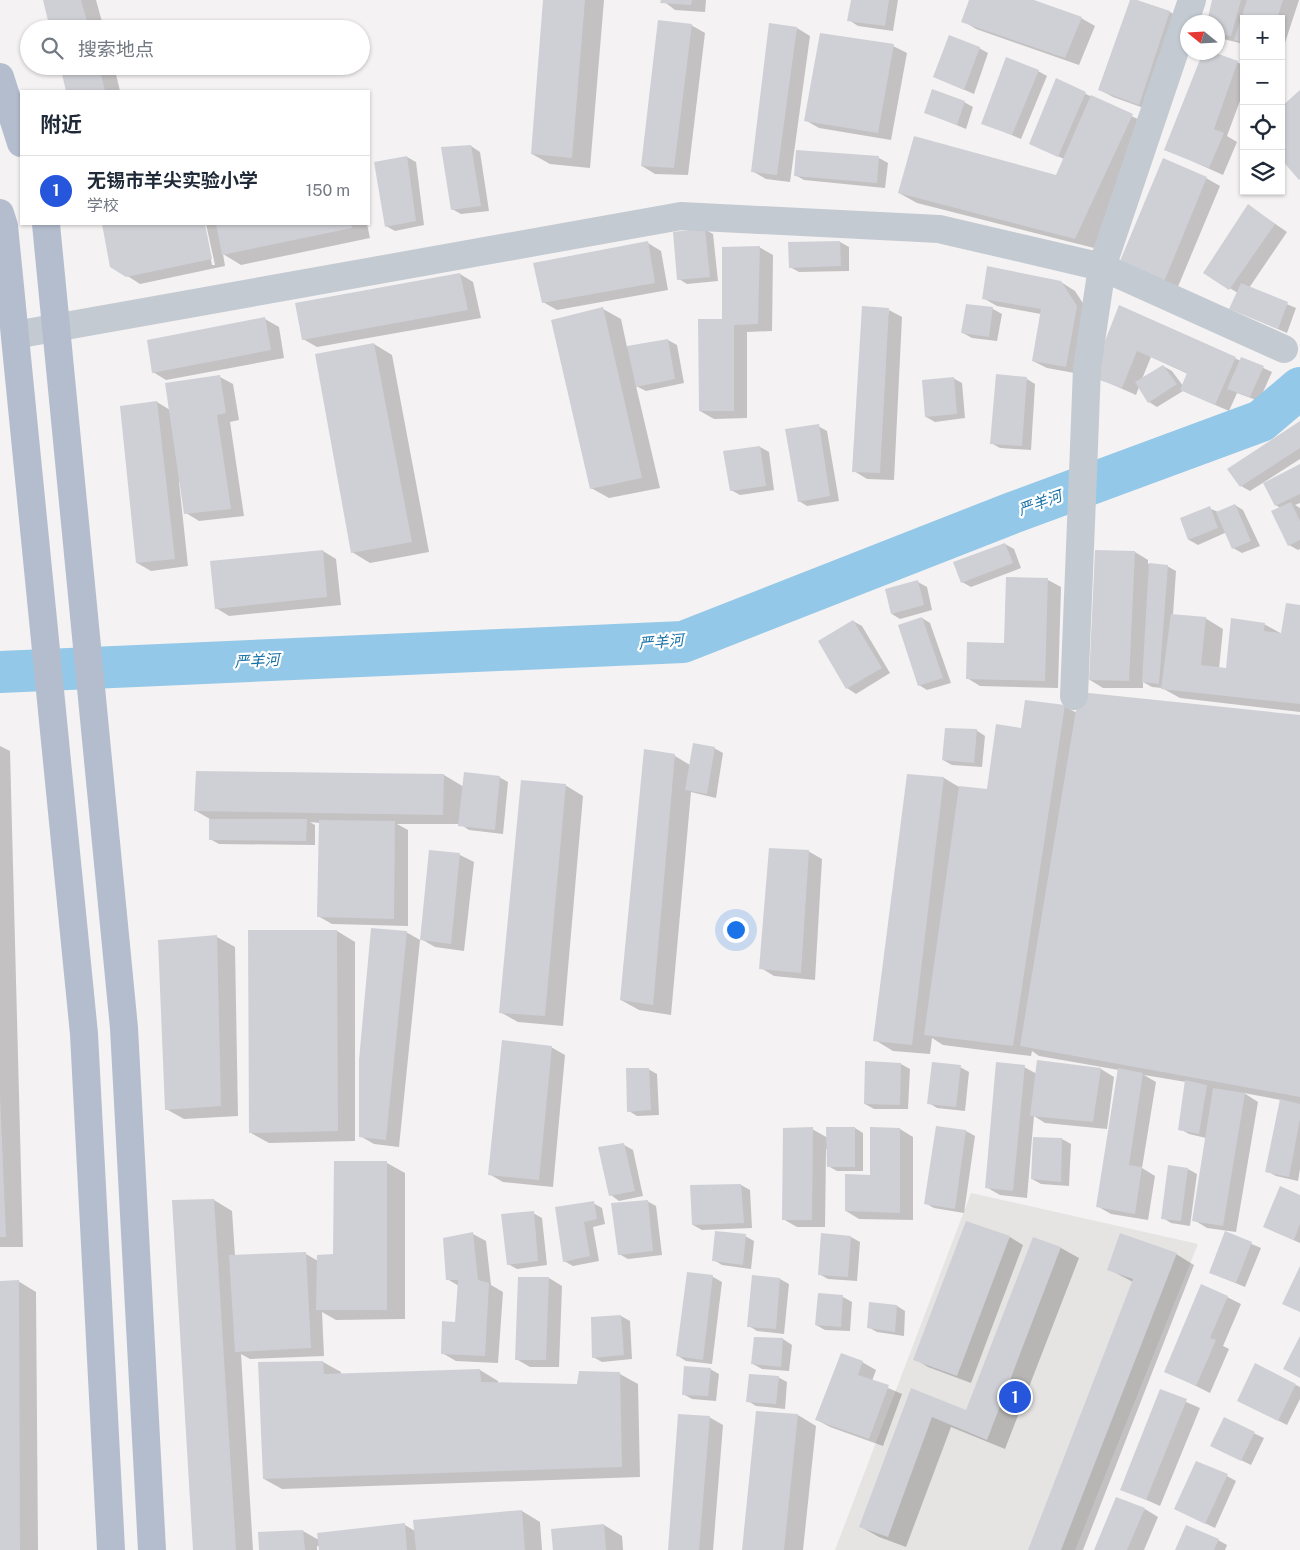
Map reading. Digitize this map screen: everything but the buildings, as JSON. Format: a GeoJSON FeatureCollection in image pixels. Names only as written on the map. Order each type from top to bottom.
{"type":"FeatureCollection","features":[{"type":"Feature","properties":{"kind":"main road"},"geometry":{"type":"LineString","coordinates":[[0,77],[20,140]]}},
{"type":"Feature","properties":{"kind":"main road"},"geometry":{"type":"LineString","coordinates":[[0,212],[4,226],[84,1034],[111,1550]]}},
{"type":"Feature","properties":{"kind":"main road"},"geometry":{"type":"LineString","coordinates":[[46,225],[124,1028],[152,1550]]}},
{"type":"Feature","properties":{"kind":"street"},"geometry":{"type":"LineString","coordinates":[[1074,696],[1087,368],[1102,267],[1192,0]]}},
{"type":"Feature","properties":{"kind":"street"},"geometry":{"type":"LineString","coordinates":[[15,335],[56,326],[681,216],[939,230],[1102,267],[1284,349]]}},
{"type":"Feature","properties":{"kind":"shaded area"},"geometry":{"type":"Polygon","coordinates":[[[971,1193],[1198,1244],[1075,1550],[835,1550],[971,1193]]]}},
{"type":"Feature","properties":{"kind":"waterway","name":"严羊河"},"geometry":{"type":"LineString","coordinates":[[0,672],[683,642],[1012,513],[1261,421],[1300,388]]}},
{"type":"Feature","properties":{"kind":"place","name":"无锡市羊尖实验小学"},"geometry":{"type":"Point","coordinates":[1015,1397]}}]}
